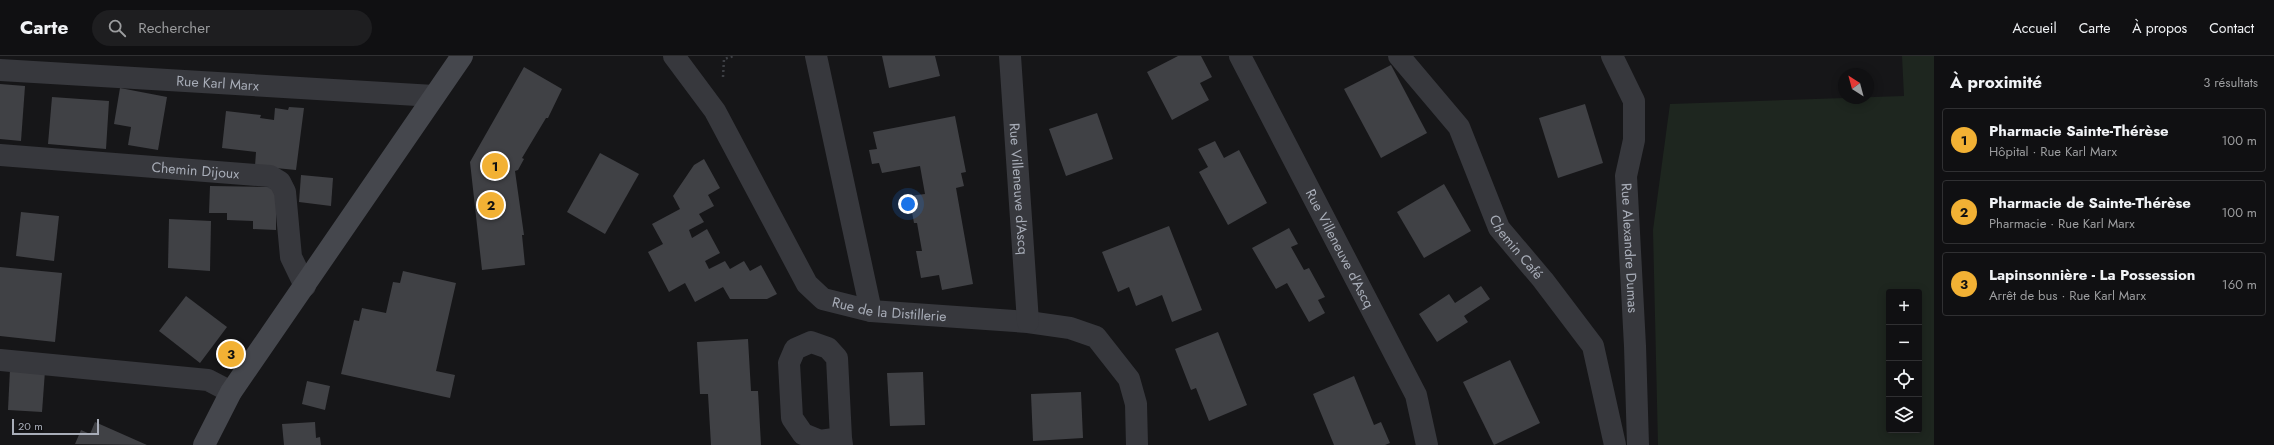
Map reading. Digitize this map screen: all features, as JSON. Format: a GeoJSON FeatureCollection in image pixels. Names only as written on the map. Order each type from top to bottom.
{"type":"FeatureCollection","features":[{"type":"Feature","properties":{"kind":"main road"},"geometry":{"type":"LineString","coordinates":[[204,445],[231,392],[462,56]]}},
{"type":"Feature","properties":{"kind":"street","name":"Rue de la Distillerie"},"geometry":{"type":"LineString","coordinates":[[674,56],[715,111],[807,284],[823,299],[871,311],[1028,322],[1070,328],[1096,337],[1129,378],[1136,404],[1137,445]]}},
{"type":"Feature","properties":{"kind":"street"},"geometry":{"type":"LineString","coordinates":[[816,56],[871,311]]}},
{"type":"Feature","properties":{"kind":"street","name":"Rue Villeneuve d'Ascq"},"geometry":{"type":"LineString","coordinates":[[1010,56],[1028,322]]}},
{"type":"Feature","properties":{"kind":"street","name":"Rue Villeneuve d'Ascq"},"geometry":{"type":"LineString","coordinates":[[1240,56],[1416,395],[1427,445]]}},
{"type":"Feature","properties":{"kind":"street","name":"Chemin Café"},"geometry":{"type":"LineString","coordinates":[[1399,56],[1459,127],[1499,228],[1542,280],[1593,346],[1615,445]]}},
{"type":"Feature","properties":{"kind":"street","name":"Rue Alexandre Dumas"},"geometry":{"type":"LineString","coordinates":[[1612,56],[1634,101],[1634,140],[1626,176],[1635,346],[1638,445]]}},
{"type":"Feature","properties":{"kind":"street","name":"Rue Karl Marx"},"geometry":{"type":"LineString","coordinates":[[0,70],[434,96]]}},
{"type":"Feature","properties":{"kind":"street","name":"Chemin Dijoux"},"geometry":{"type":"LineString","coordinates":[[0,155],[270,176],[280,182],[285,192],[291,257],[305,286]]}},
{"type":"Feature","properties":{"kind":"street"},"geometry":{"type":"LineString","coordinates":[[811,342],[828,348],[837,358],[841,441],[820,440],[803,434],[792,418],[789,363],[795,350],[811,342]]}},
{"type":"Feature","properties":{"kind":"street"},"geometry":{"type":"LineString","coordinates":[[0,360],[208,380],[231,392]]}},
{"type":"Feature","properties":{"kind":"shaded area"},"geometry":{"type":"Polygon","coordinates":[[[1902,56],[1934,56],[1934,445],[1658,445],[1653,230],[1670,104],[1838,98],[1838,104],[1874,104],[1874,97],[1904,96],[1902,56]]]}},
{"type":"Feature","properties":{"kind":"building"},"geometry":{"type":"Polygon","coordinates":[[[882,56],[935,56],[940,76],[889,88],[882,56]]]}},
{"type":"Feature","properties":{"kind":"building"},"geometry":{"type":"Polygon","coordinates":[[[1178,56],[1201,56],[1212,77],[1200,83],[1209,100],[1172,120],[1147,72],[1178,56]]]}},
{"type":"Feature","properties":{"kind":"building"},"geometry":{"type":"Polygon","coordinates":[[[1391,65],[1427,133],[1381,158],[1344,89],[1391,65]]]}},
{"type":"Feature","properties":{"kind":"building"},"geometry":{"type":"Polygon","coordinates":[[[524,67],[562,89],[548,118],[546,118],[522,158],[524,159],[518,170],[515,171],[524,235],[522,235],[525,265],[482,270],[470,162],[524,67]]]}},
{"type":"Feature","properties":{"kind":"building"},"geometry":{"type":"Polygon","coordinates":[[[0,84],[25,86],[21,141],[0,139],[0,84]]]}},
{"type":"Feature","properties":{"kind":"building"},"geometry":{"type":"Polygon","coordinates":[[[120,88],[167,97],[158,150],[128,145],[131,127],[114,124],[120,88]]]}},
{"type":"Feature","properties":{"kind":"building"},"geometry":{"type":"Polygon","coordinates":[[[52,97],[109,101],[106,149],[48,144],[52,97]]]}},
{"type":"Feature","properties":{"kind":"building"},"geometry":{"type":"Polygon","coordinates":[[[1585,104],[1603,163],[1558,178],[1539,118],[1585,104]]]}},
{"type":"Feature","properties":{"kind":"building"},"geometry":{"type":"Polygon","coordinates":[[[289,107],[304,108],[296,170],[255,166],[256,152],[222,148],[226,111],[261,115],[260,118],[274,120],[275,108],[288,110],[289,107]]]}},
{"type":"Feature","properties":{"kind":"building"},"geometry":{"type":"Polygon","coordinates":[[[1097,113],[1113,159],[1066,176],[1049,129],[1097,113]]]}},
{"type":"Feature","properties":{"kind":"building"},"geometry":{"type":"Polygon","coordinates":[[[955,116],[966,172],[961,173],[964,186],[956,188],[973,284],[942,290],[939,275],[921,278],[916,251],[922,251],[917,223],[914,223],[909,196],[925,194],[920,166],[882,173],[879,163],[872,164],[869,150],[877,149],[873,132],[955,116]]]}},
{"type":"Feature","properties":{"kind":"building"},"geometry":{"type":"Polygon","coordinates":[[[1215,141],[1224,158],[1239,150],[1267,203],[1228,225],[1199,172],[1208,167],[1198,149],[1215,141]]]}},
{"type":"Feature","properties":{"kind":"building"},"geometry":{"type":"Polygon","coordinates":[[[600,153],[639,174],[605,234],[567,212],[600,153]]]}},
{"type":"Feature","properties":{"kind":"building"},"geometry":{"type":"Polygon","coordinates":[[[704,159],[720,188],[708,195],[714,206],[699,214],[704,222],[689,230],[692,238],[707,229],[720,253],[705,261],[709,269],[725,261],[730,269],[744,261],[750,271],[761,265],[777,294],[767,299],[730,299],[723,287],[695,302],[685,283],[669,292],[648,252],[663,244],[652,224],[680,209],[673,196],[694,165],[704,159]]]}},
{"type":"Feature","properties":{"kind":"building"},"geometry":{"type":"Polygon","coordinates":[[[301,175],[333,178],[331,206],[299,202],[301,175]]]}},
{"type":"Feature","properties":{"kind":"building"},"geometry":{"type":"Polygon","coordinates":[[[1444,184],[1471,231],[1424,258],[1397,212],[1444,184]]]}},
{"type":"Feature","properties":{"kind":"building"},"geometry":{"type":"Polygon","coordinates":[[[210,186],[276,187],[276,230],[253,229],[253,221],[227,220],[227,213],[209,213],[210,186]]]}},
{"type":"Feature","properties":{"kind":"building"},"geometry":{"type":"Polygon","coordinates":[[[21,212],[59,216],[54,261],[16,256],[21,212]]]}},
{"type":"Feature","properties":{"kind":"building"},"geometry":{"type":"Polygon","coordinates":[[[169,219],[211,221],[210,271],[168,268],[169,219]]]}},
{"type":"Feature","properties":{"kind":"building"},"geometry":{"type":"Polygon","coordinates":[[[1169,226],[1202,310],[1172,322],[1162,295],[1136,306],[1129,287],[1118,292],[1102,252],[1169,226]]]}},
{"type":"Feature","properties":{"kind":"building"},"geometry":{"type":"Polygon","coordinates":[[[1289,228],[1298,244],[1291,247],[1304,270],[1309,268],[1325,297],[1318,300],[1325,313],[1309,322],[1287,283],[1276,289],[1252,248],[1289,228]]]}},
{"type":"Feature","properties":{"kind":"building"},"geometry":{"type":"Polygon","coordinates":[[[0,267],[62,273],[55,342],[0,336],[0,267]]]}},
{"type":"Feature","properties":{"kind":"building"},"geometry":{"type":"Polygon","coordinates":[[[403,271],[456,283],[436,371],[455,375],[450,398],[341,374],[354,320],[359,321],[362,308],[386,313],[393,282],[400,283],[403,271]]]}},
{"type":"Feature","properties":{"kind":"building"},"geometry":{"type":"Polygon","coordinates":[[[1481,286],[1490,299],[1464,316],[1468,322],[1437,342],[1419,314],[1449,294],[1455,303],[1481,286]]]}},
{"type":"Feature","properties":{"kind":"building"},"geometry":{"type":"Polygon","coordinates":[[[186,296],[227,327],[200,363],[159,331],[186,296]]]}},
{"type":"Feature","properties":{"kind":"building"},"geometry":{"type":"Polygon","coordinates":[[[1218,332],[1247,405],[1209,421],[1196,388],[1191,390],[1175,349],[1218,332]]]}},
{"type":"Feature","properties":{"kind":"building"},"geometry":{"type":"Polygon","coordinates":[[[748,339],[751,391],[758,391],[761,445],[711,445],[708,394],[700,394],[697,342],[748,339]]]}},
{"type":"Feature","properties":{"kind":"building"},"geometry":{"type":"Polygon","coordinates":[[[1510,360],[1540,423],[1494,445],[1463,382],[1510,360]]]}},
{"type":"Feature","properties":{"kind":"building"},"geometry":{"type":"Polygon","coordinates":[[[10,369],[45,371],[42,412],[8,410],[10,369]]]}},
{"type":"Feature","properties":{"kind":"building"},"geometry":{"type":"Polygon","coordinates":[[[923,372],[925,425],[890,426],[887,373],[923,372]]]}},
{"type":"Feature","properties":{"kind":"building"},"geometry":{"type":"Polygon","coordinates":[[[1354,376],[1374,425],[1381,422],[1390,443],[1385,445],[1334,445],[1313,394],[1354,376]]]}},
{"type":"Feature","properties":{"kind":"building"},"geometry":{"type":"Polygon","coordinates":[[[307,381],[330,386],[325,410],[302,404],[307,381]]]}},
{"type":"Feature","properties":{"kind":"building"},"geometry":{"type":"Polygon","coordinates":[[[1081,392],[1083,438],[1033,441],[1031,394],[1081,392]]]}},
{"type":"Feature","properties":{"kind":"building"},"geometry":{"type":"Polygon","coordinates":[[[95,422],[147,445],[75,444],[81,430],[90,434],[95,422]]]}},
{"type":"Feature","properties":{"kind":"building"},"geometry":{"type":"Polygon","coordinates":[[[315,422],[316,438],[320,437],[321,445],[284,445],[282,424],[315,422]]]}},
{"type":"Feature","properties":{"kind":"place","name":"Pharmacie Sainte-Thérèse"},"geometry":{"type":"Point","coordinates":[495,166]}},
{"type":"Feature","properties":{"kind":"place","name":"Pharmacie de Sainte-Thérèse"},"geometry":{"type":"Point","coordinates":[491,205]}},
{"type":"Feature","properties":{"kind":"place","name":"Lapinsonnière - La Possession"},"geometry":{"type":"Point","coordinates":[231,354]}}]}
